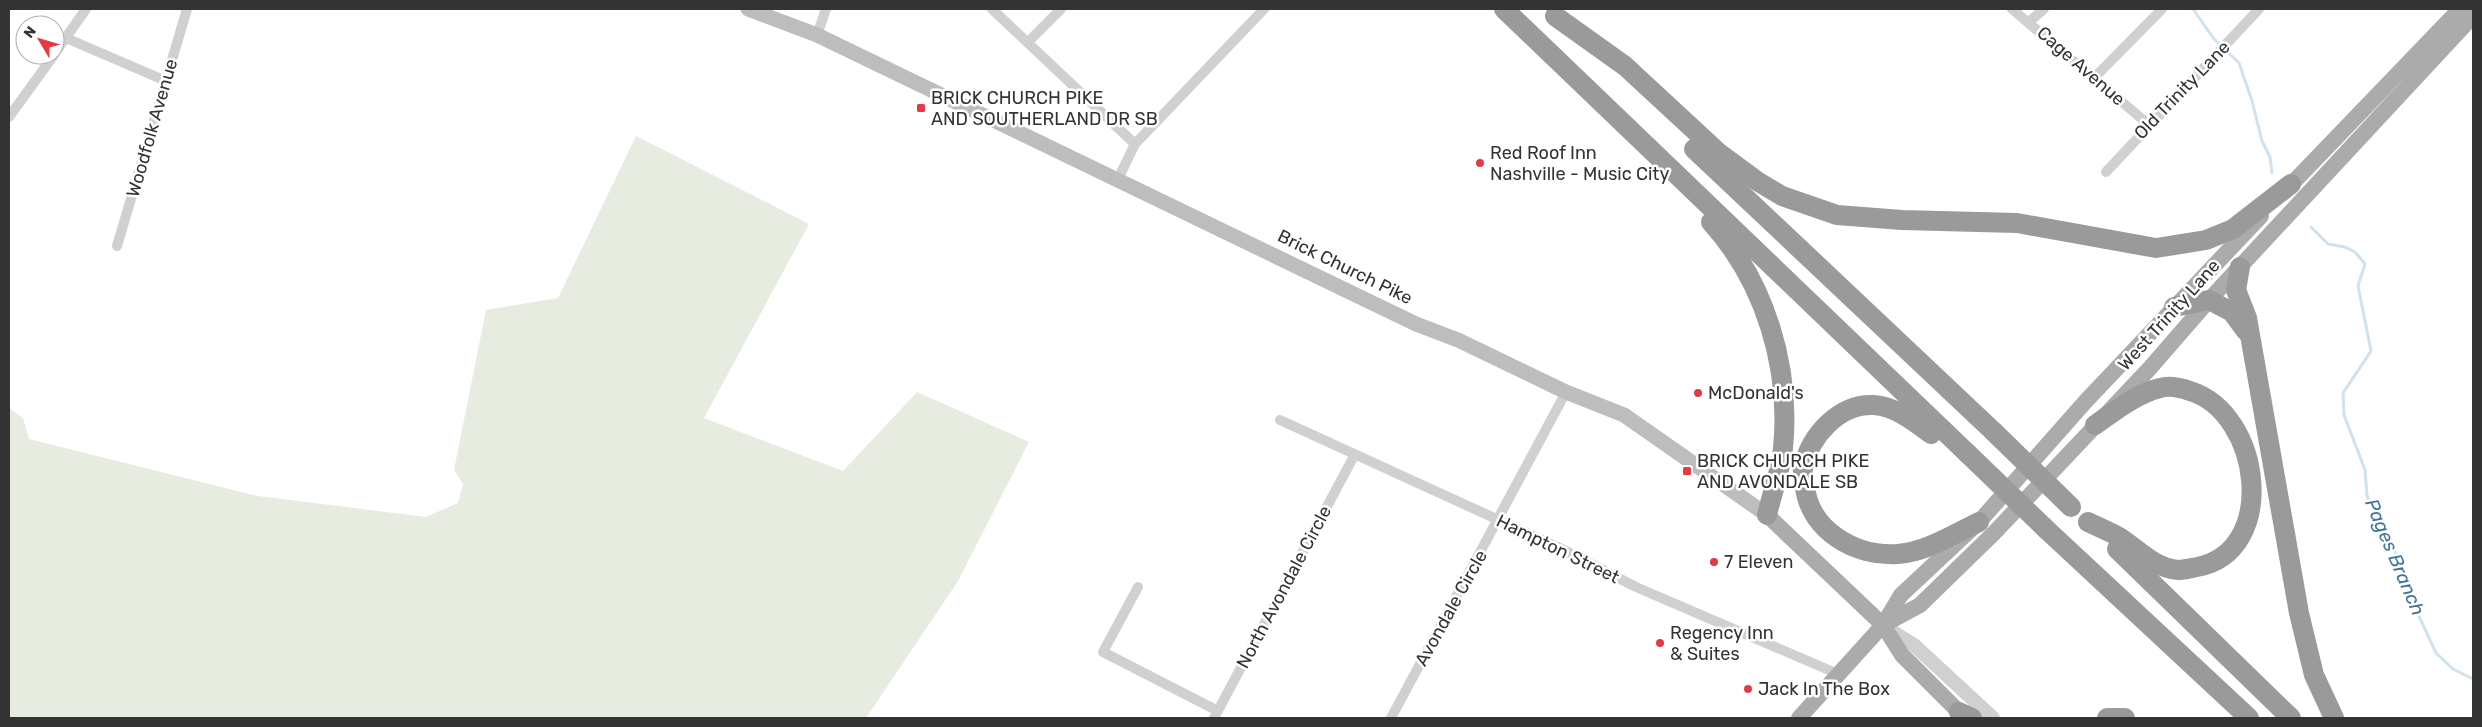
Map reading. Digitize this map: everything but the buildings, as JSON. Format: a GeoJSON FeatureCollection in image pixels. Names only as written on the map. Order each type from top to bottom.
{"type":"FeatureCollection","features":[{"type":"Feature","properties":{"kind":"highway"},"geometry":{"type":"LineString","coordinates":[[1504,9],[2047,530],[2249,718]]}},
{"type":"Feature","properties":{"kind":"highway"},"geometry":{"type":"LineString","coordinates":[[1552,12],[1625,66],[1718,154],[1782,196],[1837,215],[1902,220],[2017,223],[2156,248],[2206,240],[2233,229],[2291,184]]}},
{"type":"Feature","properties":{"kind":"highway"},"geometry":{"type":"LineString","coordinates":[[1552,12],[1994,432],[2291,718]]}},
{"type":"Feature","properties":{"kind":"highway"},"geometry":{"type":"LineString","coordinates":[[1582,83],[1728,241],[1756,286],[1783,374],[1783,448],[1767,515]]}},
{"type":"Feature","properties":{"kind":"highway"},"geometry":{"type":"LineString","coordinates":[[2240,267],[2236,290],[2247,318],[2301,622],[2314,675],[2334,718]]}},
{"type":"Feature","properties":{"kind":"highway"},"geometry":{"type":"LineString","coordinates":[[2174,308],[2209,300],[2232,312],[2250,337]]}},
{"type":"Feature","properties":{"kind":"highway"},"geometry":{"type":"LineString","coordinates":[[2088,522],[2119,537],[2147,559],[2178,570],[2208,565],[2226,554],[2239,540],[2244,528],[2251,496],[2250,463],[2241,436],[2230,418],[2200,394],[2180,388],[2161,387],[2131,400],[2094,425]]}},
{"type":"Feature","properties":{"kind":"highway"},"geometry":{"type":"LineString","coordinates":[[1967,453],[1940,442],[1910,417],[1902,414],[1875,405],[1850,410],[1831,421],[1817,434],[1803,470],[1806,493],[1818,520],[1837,539],[1855,547],[1878,552],[1898,554],[1931,545],[1979,522]]}},
{"type":"Feature","properties":{"kind":"highway"},"geometry":{"type":"LineString","coordinates":[[2107,718],[2125,718]]}},
{"type":"Feature","properties":{"kind":"main road","name":"Brick Church Pike"},"geometry":{"type":"LineString","coordinates":[[748,9],[817,35],[1116,181],[1325,278],[1416,324],[1458,340],[1566,392],[1624,415],[1767,515],[1883,625],[1902,655],[1965,716]]}},
{"type":"Feature","properties":{"kind":"main road","name":"West Trinity Lane"},"geometry":{"type":"LineString","coordinates":[[1799,718],[1883,625],[1901,595],[1979,522],[2085,402],[2460,9]]}},
{"type":"Feature","properties":{"kind":"main road","name":"West Trinity Lane"},"geometry":{"type":"LineString","coordinates":[[1883,625],[1920,605],[1994,533],[2094,425],[2150,368],[2209,300],[2473,16]]}},
{"type":"Feature","properties":{"kind":"street"},"geometry":{"type":"LineString","coordinates":[[86,9],[66,38],[166,80]]}},
{"type":"Feature","properties":{"kind":"street","name":"Woodfolk Avenue"},"geometry":{"type":"LineString","coordinates":[[117,246],[187,9]]}},
{"type":"Feature","properties":{"kind":"street"},"geometry":{"type":"LineString","coordinates":[[817,35],[826,9]]}},
{"type":"Feature","properties":{"kind":"street"},"geometry":{"type":"LineString","coordinates":[[992,9],[1135,144]]}},
{"type":"Feature","properties":{"kind":"street"},"geometry":{"type":"LineString","coordinates":[[1028,42],[1061,9]]}},
{"type":"Feature","properties":{"kind":"street"},"geometry":{"type":"LineString","coordinates":[[1116,181],[1135,144],[1264,9]]}},
{"type":"Feature","properties":{"kind":"street","name":"Cage Avenue"},"geometry":{"type":"LineString","coordinates":[[2012,9],[2148,124]]}},
{"type":"Feature","properties":{"kind":"street"},"geometry":{"type":"LineString","coordinates":[[2029,22],[2044,9]]}},
{"type":"Feature","properties":{"kind":"street"},"geometry":{"type":"LineString","coordinates":[[2094,78],[2162,9]]}},
{"type":"Feature","properties":{"kind":"street","name":"Old Trinity Lane"},"geometry":{"type":"LineString","coordinates":[[2106,172],[2148,124],[2259,9]]}},
{"type":"Feature","properties":{"kind":"street"},"geometry":{"type":"LineString","coordinates":[[9,118],[46,65]]}},
{"type":"Feature","properties":{"kind":"street","name":"Avondale Circle"},"geometry":{"type":"LineString","coordinates":[[1391,718],[1499,520],[1566,392]]}},
{"type":"Feature","properties":{"kind":"street","name":"Hampton Street"},"geometry":{"type":"LineString","coordinates":[[1280,420],[1354,456],[1562,549],[1636,588],[1838,674]]}},
{"type":"Feature","properties":{"kind":"street","name":"North Avondale Circle"},"geometry":{"type":"LineString","coordinates":[[1216,714],[1354,456]]}},
{"type":"Feature","properties":{"kind":"street"},"geometry":{"type":"LineString","coordinates":[[1138,587],[1104,652],[1216,714]]}},
{"type":"Feature","properties":{"kind":"street","name":"Brick Church Pike"},"geometry":{"type":"LineString","coordinates":[[1883,625],[1914,645],[1992,718]]}},
{"type":"Feature","properties":{"kind":"shaded area"},"geometry":{"type":"Polygon","coordinates":[[[636,136],[809,224],[704,418],[843,471],[917,392],[1029,442],[958,581],[866,718],[9,718],[9,408],[23,418],[29,439],[258,496],[426,517],[458,503],[463,484],[454,470],[486,310],[558,298],[636,136]]]}},
{"type":"Feature","properties":{"kind":"waterway","name":"Pages Branch"},"geometry":{"type":"LineString","coordinates":[[2193,9],[2214,39],[2239,63],[2252,101],[2262,141],[2270,157],[2272,173]]}},
{"type":"Feature","properties":{"kind":"waterway","name":"Pages Branch"},"geometry":{"type":"LineString","coordinates":[[2311,227],[2328,244],[2345,247],[2355,252],[2365,264],[2358,286],[2371,351],[2343,393],[2344,415],[2365,470],[2367,496],[2394,548],[2411,599],[2436,653],[2453,669],[2473,679]]}},
{"type":"Feature","properties":{"kind":"place","name":"BRICK CHURCH PIKE AND SOUTHERLAND DR SB"},"geometry":{"type":"Point","coordinates":[921,108]}},
{"type":"Feature","properties":{"kind":"place","name":"Red Roof Inn Nashville - Music City"},"geometry":{"type":"Point","coordinates":[1480,163]}},
{"type":"Feature","properties":{"kind":"place","name":"McDonald's"},"geometry":{"type":"Point","coordinates":[1698,393]}},
{"type":"Feature","properties":{"kind":"place","name":"BRICK CHURCH PIKE AND AVONDALE SB"},"geometry":{"type":"Point","coordinates":[1687,471]}},
{"type":"Feature","properties":{"kind":"place","name":"7 Eleven"},"geometry":{"type":"Point","coordinates":[1714,562]}},
{"type":"Feature","properties":{"kind":"place","name":"Regency Inn & Suites"},"geometry":{"type":"Point","coordinates":[1660,643]}},
{"type":"Feature","properties":{"kind":"place","name":"Jack In The Box"},"geometry":{"type":"Point","coordinates":[1748,689]}}]}
